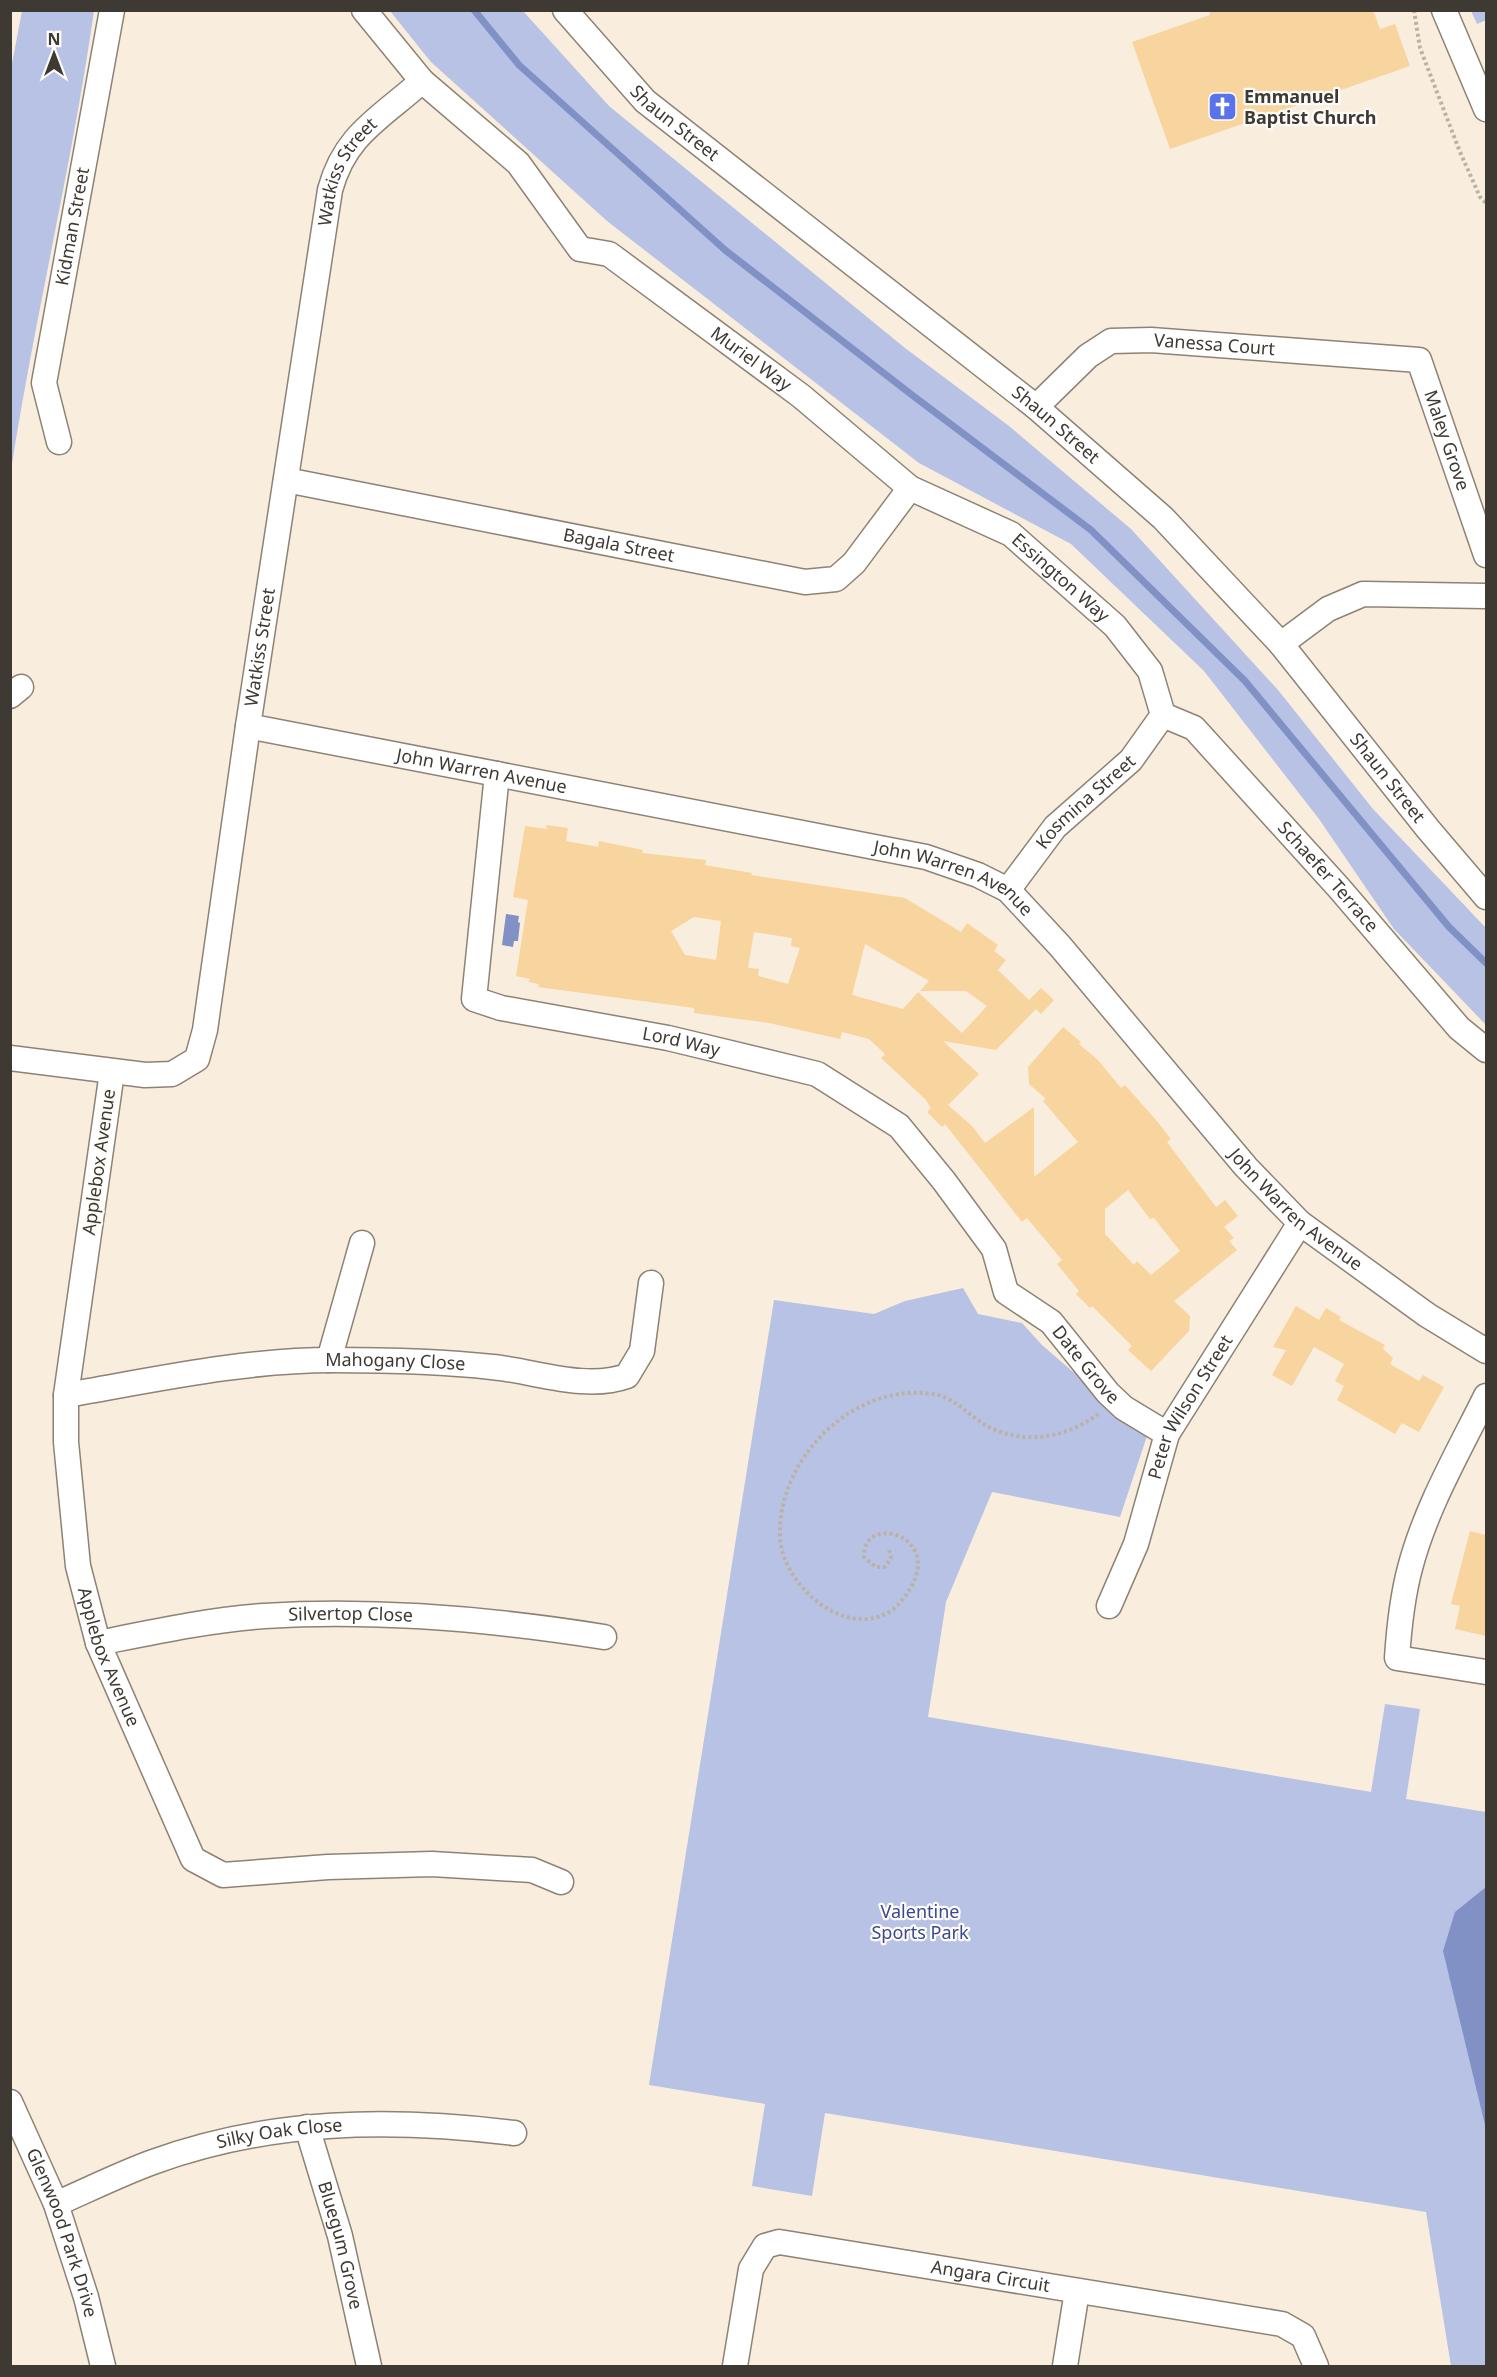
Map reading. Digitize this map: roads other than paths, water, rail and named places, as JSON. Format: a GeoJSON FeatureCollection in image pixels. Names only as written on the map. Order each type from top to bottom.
{"type":"FeatureCollection","features":[{"type":"Feature","properties":{"kind":"street","name":"Kidman Street"},"geometry":{"type":"LineString","coordinates":[[59,442],[44,382],[112,10]]}},
{"type":"Feature","properties":{"kind":"street"},"geometry":{"type":"LineString","coordinates":[[364,10],[422,81]]}},
{"type":"Feature","properties":{"kind":"street","name":"Shaun Street"},"geometry":{"type":"LineString","coordinates":[[566,10],[645,101],[1036,407],[1163,518],[1281,644],[1428,830],[1486,897]]}},
{"type":"Feature","properties":{"kind":"street"},"geometry":{"type":"LineString","coordinates":[[1444,10],[1479,76],[1486,109]]}},
{"type":"Feature","properties":{"kind":"street","name":"Muriel Way"},"geometry":{"type":"LineString","coordinates":[[422,81],[518,164],[580,249],[609,254],[801,396],[910,488]]}},
{"type":"Feature","properties":{"kind":"street","name":"Watkiss Street"},"geometry":{"type":"LineString","coordinates":[[10,1058],[112,1072],[172,1074],[197,1059],[205,1030],[248,726],[330,190],[337,165],[364,130],[422,81]]}},
{"type":"Feature","properties":{"kind":"street","name":"Vanessa Court"},"geometry":{"type":"LineString","coordinates":[[1036,407],[1088,356],[1111,341],[1151,340],[1419,360]]}},
{"type":"Feature","properties":{"kind":"street","name":"Maley Grove"},"geometry":{"type":"LineString","coordinates":[[1419,360],[1486,555]]}},
{"type":"Feature","properties":{"kind":"street","name":"Bagala Street"},"geometry":{"type":"LineString","coordinates":[[286,480],[806,582],[836,579],[854,562],[910,488]]}},
{"type":"Feature","properties":{"kind":"street","name":"Essington Way"},"geometry":{"type":"LineString","coordinates":[[910,488],[1011,534],[1115,626],[1150,671],[1163,715]]}},
{"type":"Feature","properties":{"kind":"street"},"geometry":{"type":"LineString","coordinates":[[1281,644],[1328,609],[1364,594],[1486,596]]}},
{"type":"Feature","properties":{"kind":"street","name":"Kosmina Street"},"geometry":{"type":"LineString","coordinates":[[1008,890],[1055,827],[1131,760],[1163,715]]}},
{"type":"Feature","properties":{"kind":"street","name":"Schaefer Terrace"},"geometry":{"type":"LineString","coordinates":[[1163,715],[1194,729],[1339,888],[1459,1028],[1486,1050]]}},
{"type":"Feature","properties":{"kind":"street","name":"John Warren Avenue"},"geometry":{"type":"LineString","coordinates":[[248,726],[926,856],[978,875],[1008,890],[1060,946],[1246,1167],[1300,1223],[1427,1315],[1486,1352]]}},
{"type":"Feature","properties":{"kind":"street","name":"Lord Way"},"geometry":{"type":"LineString","coordinates":[[498,774],[474,999],[501,1008],[668,1038],[817,1074],[899,1126],[944,1181],[994,1249],[1006,1292]]}},
{"type":"Feature","properties":{"kind":"street","name":"Applebox Avenue"},"geometry":{"type":"LineString","coordinates":[[112,1072],[66,1395],[66,1442],[78,1566],[98,1643],[193,1859],[223,1875],[328,1867],[432,1864],[532,1870],[561,1882]]}},
{"type":"Feature","properties":{"kind":"street","name":"Peter Wilson Street"},"geometry":{"type":"LineString","coordinates":[[1109,1606],[1136,1544],[1167,1434],[1300,1223]]}},
{"type":"Feature","properties":{"kind":"street"},"geometry":{"type":"LineString","coordinates":[[329,1360],[362,1243]]}},
{"type":"Feature","properties":{"kind":"street","name":"Mahogany Close"},"geometry":{"type":"LineString","coordinates":[[66,1395],[208,1371],[329,1360],[443,1363],[494,1367],[595,1382],[613,1381],[627,1376],[642,1351],[651,1284]]}},
{"type":"Feature","properties":{"kind":"street","name":"Date Grove"},"geometry":{"type":"LineString","coordinates":[[1006,1292],[1052,1322],[1116,1400],[1167,1434]]}},
{"type":"Feature","properties":{"kind":"street"},"geometry":{"type":"LineString","coordinates":[[1486,1396],[1434,1501],[1411,1567],[1400,1617],[1397,1658],[1486,1672]]}},
{"type":"Feature","properties":{"kind":"street","name":"Silvertop Close"},"geometry":{"type":"LineString","coordinates":[[98,1643],[187,1625],[262,1616],[318,1614],[429,1616],[523,1624],[604,1637]]}},
{"type":"Feature","properties":{"kind":"street","name":"Glenwood Park Drive"},"geometry":{"type":"LineString","coordinates":[[10,2102],[56,2204],[86,2297],[103,2367]]}},
{"type":"Feature","properties":{"kind":"street","name":"Silky Oak Close"},"geometry":{"type":"LineString","coordinates":[[56,2204],[153,2162],[230,2140],[307,2127],[385,2122],[449,2125],[514,2133]]}},
{"type":"Feature","properties":{"kind":"street","name":"Bluegum Grove"},"geometry":{"type":"LineString","coordinates":[[307,2127],[340,2236],[369,2367]]}},
{"type":"Feature","properties":{"kind":"street","name":"Angara Circuit"},"geometry":{"type":"LineString","coordinates":[[735,2367],[751,2270],[765,2246],[779,2242],[1282,2324],[1303,2336],[1316,2367]]}},
{"type":"Feature","properties":{"kind":"street"},"geometry":{"type":"LineString","coordinates":[[1065,2367],[1077,2291]]}},
{"type":"Feature","properties":{"kind":"waterway"},"geometry":{"type":"LineString","coordinates":[[474,10],[519,65],[725,250],[1091,530],[1245,681],[1449,927],[1486,963]]}},
{"type":"Feature","properties":{"kind":"place","name":"Emmanuel Baptist Church"},"geometry":{"type":"Point","coordinates":[1223,107]}},
{"type":"Feature","properties":{"kind":"park label","name":"Valentine Sports Park"},"geometry":{"type":"Point","coordinates":[920,1922]}}]}
